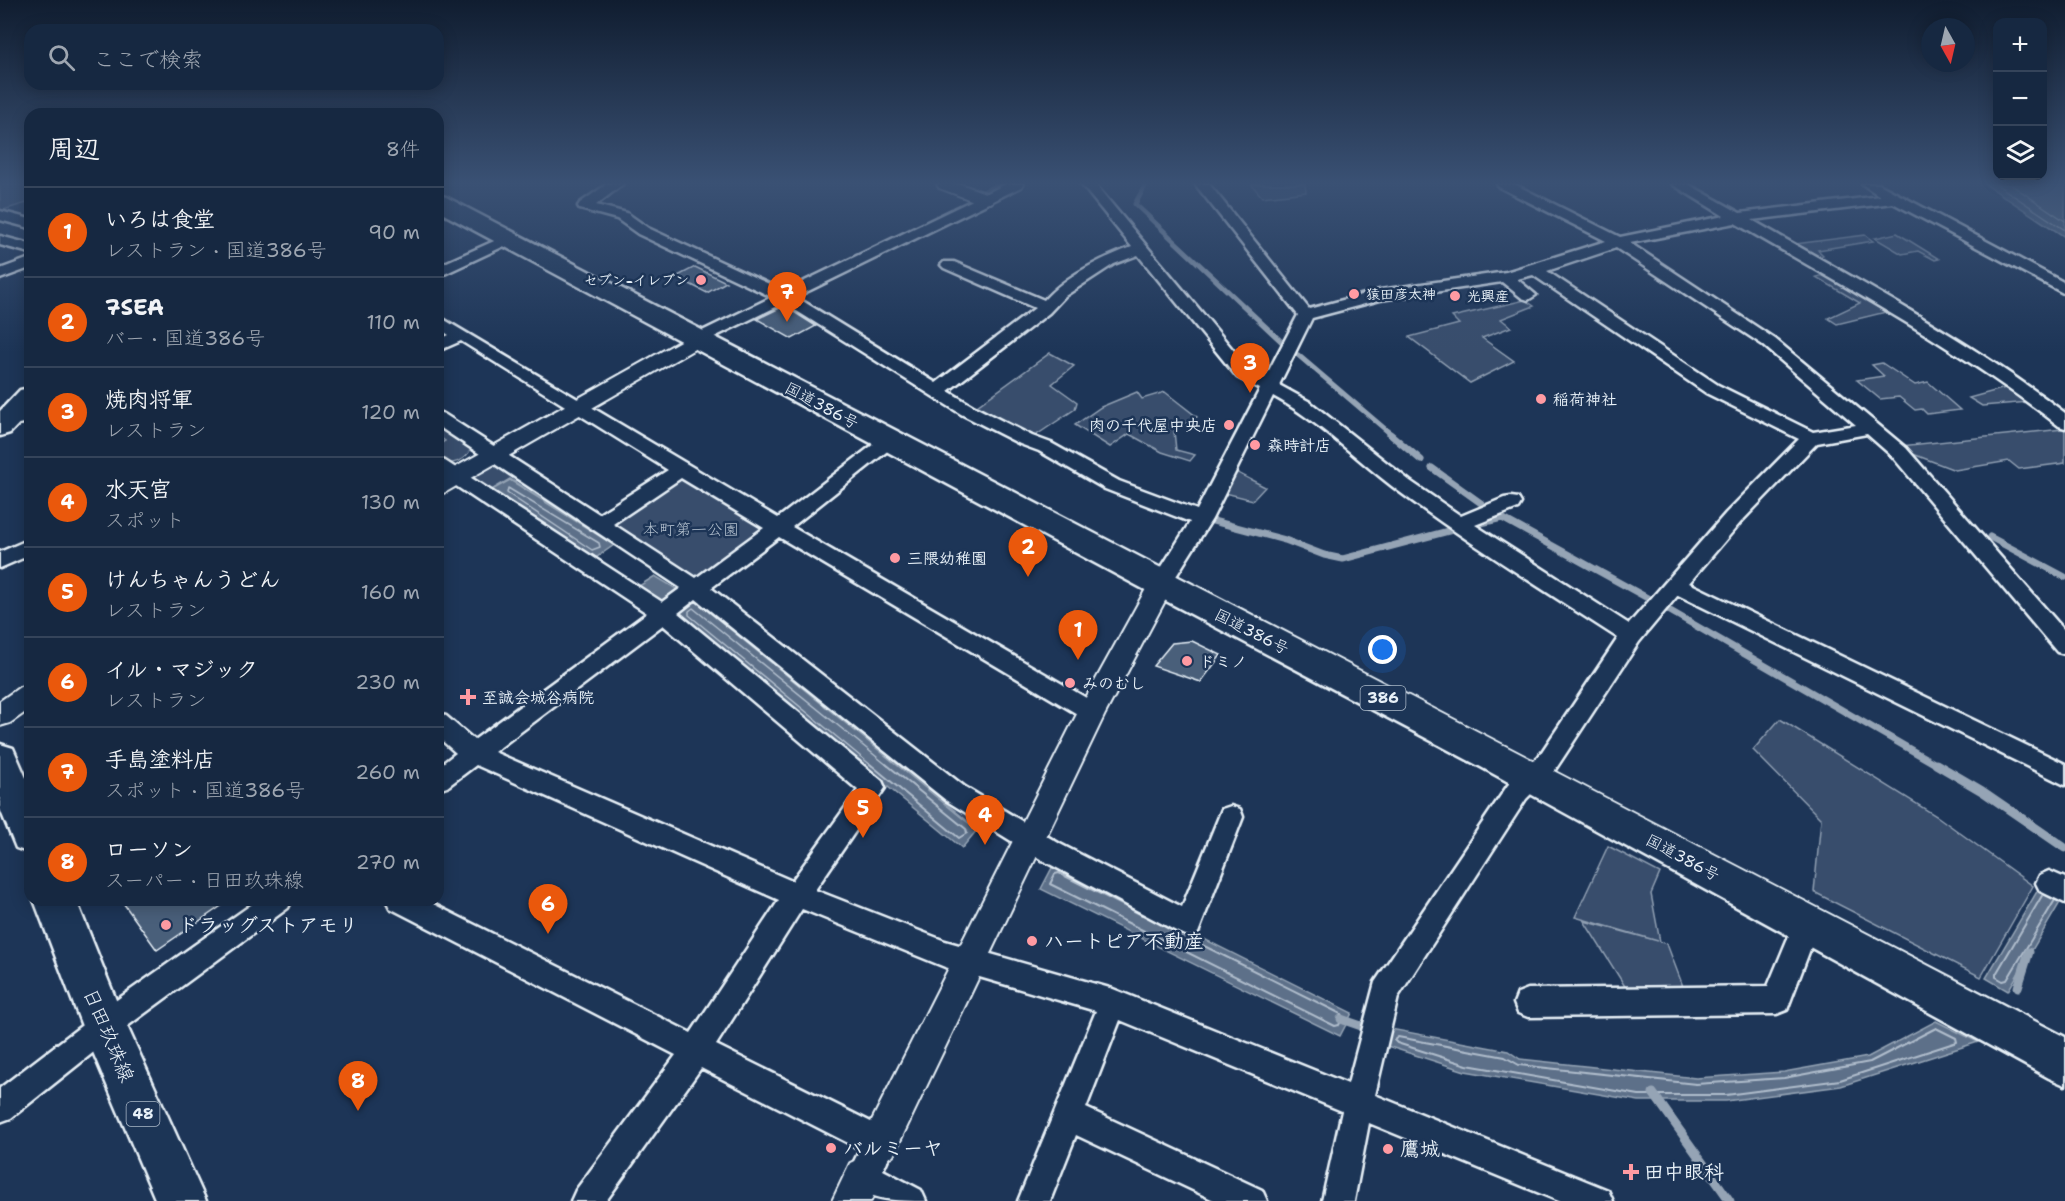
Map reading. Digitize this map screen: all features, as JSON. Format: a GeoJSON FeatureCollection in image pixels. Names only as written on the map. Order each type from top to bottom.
{"type":"FeatureCollection","features":[{"type":"Feature","properties":{"kind":"main road","name":"国道386号"},"geometry":{"type":"LineString","coordinates":[[514,240],[889,441],[1533,776],[2065,1062]]}},
{"type":"Feature","properties":{"kind":"main road"},"geometry":{"type":"LineString","coordinates":[[7,421],[24,403]]}},
{"type":"Feature","properties":{"kind":"main road"},"geometry":{"type":"LineString","coordinates":[[0,759],[24,821]]}},
{"type":"Feature","properties":{"kind":"main road","name":"日田玖珠線"},"geometry":{"type":"LineString","coordinates":[[57,906],[104,1026],[182,1201]]}},
{"type":"Feature","properties":{"kind":"street"},"geometry":{"type":"LineString","coordinates":[[0,240],[24,247]]}},
{"type":"Feature","properties":{"kind":"street"},"geometry":{"type":"LineString","coordinates":[[444,269],[506,240]]}},
{"type":"Feature","properties":{"kind":"street"},"geometry":{"type":"LineString","coordinates":[[662,240],[785,297],[935,392],[1026,441],[1045,447],[1112,484],[1202,519]]}},
{"type":"Feature","properties":{"kind":"street"},"geometry":{"type":"LineString","coordinates":[[444,474],[698,339],[902,240]]}},
{"type":"Feature","properties":{"kind":"street"},"geometry":{"type":"LineString","coordinates":[[1134,240],[1243,373],[1304,406],[1403,485],[1631,636]]}},
{"type":"Feature","properties":{"kind":"street"},"geometry":{"type":"LineString","coordinates":[[1246,240],[1306,315]]}},
{"type":"Feature","properties":{"kind":"street"},"geometry":{"type":"LineString","coordinates":[[1614,240],[1769,342],[1899,452],[2065,646]]}},
{"type":"Feature","properties":{"kind":"street"},"geometry":{"type":"LineString","coordinates":[[910,1201],[857,1189],[1092,712],[1161,584],[1202,519],[1306,315],[1361,297],[1505,277],[1535,270],[1628,240]]}},
{"type":"Feature","properties":{"kind":"street"},"geometry":{"type":"LineString","coordinates":[[1779,240],[2021,388],[2065,422]]}},
{"type":"Feature","properties":{"kind":"street"},"geometry":{"type":"LineString","coordinates":[[1974,240],[2065,289]]}},
{"type":"Feature","properties":{"kind":"street"},"geometry":{"type":"LineString","coordinates":[[935,392],[1046,307],[1059,293],[1108,261],[1141,249]]}},
{"type":"Feature","properties":{"kind":"street"},"geometry":{"type":"LineString","coordinates":[[0,274],[24,265]]}},
{"type":"Feature","properties":{"kind":"street"},"geometry":{"type":"LineString","coordinates":[[949,265],[1046,307]]}},
{"type":"Feature","properties":{"kind":"street"},"geometry":{"type":"LineString","coordinates":[[1535,270],[1712,389],[1811,438],[1871,428]]}},
{"type":"Feature","properties":{"kind":"street"},"geometry":{"type":"LineString","coordinates":[[1505,277],[1528,295]]}},
{"type":"Feature","properties":{"kind":"street"},"geometry":{"type":"LineString","coordinates":[[444,325],[681,470],[1092,712]]}},
{"type":"Feature","properties":{"kind":"street"},"geometry":{"type":"LineString","coordinates":[[444,343],[461,335]]}},
{"type":"Feature","properties":{"kind":"street"},"geometry":{"type":"LineString","coordinates":[[444,422],[696,588],[956,794],[1051,852],[1190,924],[1231,817]]}},
{"type":"Feature","properties":{"kind":"street"},"geometry":{"type":"LineString","coordinates":[[1338,1201],[1358,1103],[1381,1008],[1389,985],[1517,792],[1547,763],[1631,636],[1733,518],[1811,438]]}},
{"type":"Feature","properties":{"kind":"street"},"geometry":{"type":"LineString","coordinates":[[444,775],[661,612],[779,527],[889,441]]}},
{"type":"Feature","properties":{"kind":"street"},"geometry":{"type":"LineString","coordinates":[[598,524],[681,470]]}},
{"type":"Feature","properties":{"kind":"street"},"geometry":{"type":"LineString","coordinates":[[444,475],[661,612],[873,788],[797,896],[696,1051],[587,1201]]}},
{"type":"Feature","properties":{"kind":"street"},"geometry":{"type":"LineString","coordinates":[[1460,524],[1498,508]]}},
{"type":"Feature","properties":{"kind":"street"},"geometry":{"type":"LineString","coordinates":[[0,561],[24,549]]}},
{"type":"Feature","properties":{"kind":"street"},"geometry":{"type":"LineString","coordinates":[[1675,585],[2065,775]]}},
{"type":"Feature","properties":{"kind":"street"},"geometry":{"type":"LineString","coordinates":[[0,715],[24,699]]}},
{"type":"Feature","properties":{"kind":"street"},"geometry":{"type":"LineString","coordinates":[[0,720],[24,712]]}},
{"type":"Feature","properties":{"kind":"street"},"geometry":{"type":"LineString","coordinates":[[444,728],[472,753],[797,896],[945,954],[1113,1004],[1597,1201]]}},
{"type":"Feature","properties":{"kind":"street"},"geometry":{"type":"LineString","coordinates":[[0,1107],[104,1026],[271,906]]}},
{"type":"Feature","properties":{"kind":"street"},"geometry":{"type":"LineString","coordinates":[[411,906],[880,1143]]}},
{"type":"Feature","properties":{"kind":"street"},"geometry":{"type":"LineString","coordinates":[[1528,1003],[1777,1000],[1807,923]]}},
{"type":"Feature","properties":{"kind":"street"},"geometry":{"type":"LineString","coordinates":[[1034,1201],[1113,1004]]}},
{"type":"Feature","properties":{"kind":"street"},"geometry":{"type":"LineString","coordinates":[[1069,1116],[1251,1201]]}},
{"type":"Feature","properties":{"kind":"green space"},"geometry":{"type":"Polygon","coordinates":[[[1826,240],[1873,241],[1818,250],[1823,255],[1817,258],[1795,244],[1826,240]]]}},
{"type":"Feature","properties":{"kind":"green space"},"geometry":{"type":"Polygon","coordinates":[[[1878,240],[1908,240],[1939,259],[1935,260],[1918,251],[1902,254],[1878,240]]]}},
{"type":"Feature","properties":{"kind":"green space"},"geometry":{"type":"Polygon","coordinates":[[[1828,274],[1890,311],[1837,324],[1828,318],[1860,303],[1816,277],[1828,274]]]}},
{"type":"Feature","properties":{"kind":"green space"},"geometry":{"type":"Polygon","coordinates":[[[1525,300],[1534,306],[1501,319],[1511,327],[1482,338],[1514,361],[1470,383],[1409,337],[1459,324],[1452,317],[1525,300]]]}},
{"type":"Feature","properties":{"kind":"green space"},"geometry":{"type":"Polygon","coordinates":[[[1050,353],[1074,366],[1052,384],[1077,402],[1075,409],[1032,438],[973,409],[1050,353]]]}},
{"type":"Feature","properties":{"kind":"green space"},"geometry":{"type":"Polygon","coordinates":[[[1882,363],[1915,385],[1928,382],[1960,410],[1927,414],[1922,409],[1915,410],[1899,397],[1880,399],[1857,380],[1884,376],[1872,365],[1882,363]]]}},
{"type":"Feature","properties":{"kind":"green space"},"geometry":{"type":"Polygon","coordinates":[[[2009,387],[2030,402],[1982,406],[1969,398],[2009,387]]]}},
{"type":"Feature","properties":{"kind":"green space"},"geometry":{"type":"Polygon","coordinates":[[[1137,392],[1142,399],[1165,392],[1197,417],[1174,431],[1176,450],[1195,455],[1190,461],[1162,452],[1129,434],[1110,447],[1075,425],[1101,407],[1137,392]]]}},
{"type":"Feature","properties":{"kind":"green space"},"geometry":{"type":"Polygon","coordinates":[[[2065,430],[2065,463],[2019,469],[2009,461],[1955,470],[1905,451],[1900,446],[2065,430]]]}},
{"type":"Feature","properties":{"kind":"green space"},"geometry":{"type":"Polygon","coordinates":[[[444,432],[471,449],[457,462],[444,463],[444,432]]]}},
{"type":"Feature","properties":{"kind":"green space"},"geometry":{"type":"Polygon","coordinates":[[[488,465],[497,465],[514,477],[516,476],[619,542],[615,545],[510,479],[490,491],[468,482],[471,473],[488,465]]]}},
{"type":"Feature","properties":{"kind":"green space"},"geometry":{"type":"Polygon","coordinates":[[[1234,471],[1265,487],[1253,500],[1221,492],[1234,471]]]}},
{"type":"Feature","properties":{"kind":"green space","name":"本町第一公園"},"geometry":{"type":"Polygon","coordinates":[[[679,477],[769,530],[696,579],[609,524],[679,477]]]}},
{"type":"Feature","properties":{"kind":"green space"},"geometry":{"type":"Polygon","coordinates":[[[702,595],[986,816],[975,827],[695,600],[702,595]]]}},
{"type":"Feature","properties":{"kind":"green space"},"geometry":{"type":"Polygon","coordinates":[[[1780,719],[1938,817],[2033,886],[1981,977],[1814,892],[1821,819],[1753,750],[1780,719]]]}},
{"type":"Feature","properties":{"kind":"green space"},"geometry":{"type":"Polygon","coordinates":[[[1608,846],[1660,873],[1651,894],[1660,942],[1667,944],[1684,989],[1626,988],[1584,921],[1658,941],[1575,917],[1608,846]]]}},
{"type":"Feature","properties":{"kind":"water"},"geometry":{"type":"Polygon","coordinates":[[[510,480],[614,545],[594,559],[492,490],[510,480]]]}},
{"type":"Feature","properties":{"kind":"water"},"geometry":{"type":"Polygon","coordinates":[[[655,576],[683,593],[666,604],[639,586],[655,576]]]}},
{"type":"Feature","properties":{"kind":"water"},"geometry":{"type":"Polygon","coordinates":[[[694,600],[977,830],[962,848],[676,612],[694,600]]]}},
{"type":"Feature","properties":{"kind":"water"},"geometry":{"type":"Polygon","coordinates":[[[1054,864],[1352,1013],[1340,1036],[1041,889],[1054,864]]]}},
{"type":"Feature","properties":{"kind":"water"},"geometry":{"type":"Polygon","coordinates":[[[2042,883],[2065,894],[2008,991],[1986,978],[2042,883]]]}},
{"type":"Feature","properties":{"kind":"water"},"geometry":{"type":"Polygon","coordinates":[[[1936,1021],[1978,1042],[1841,1086],[1726,1101],[1639,1101],[1465,1071],[1387,1046],[1391,1029],[1508,1051],[1520,1059],[1696,1078],[1784,1072],[1868,1057],[1936,1021]]]}},
{"type":"Feature","properties":{"kind":"building","name":"セブン-イレブン"},"geometry":{"type":"Polygon","coordinates":[[[695,267],[726,282],[707,293],[676,277],[695,267]]]}},
{"type":"Feature","properties":{"kind":"building"},"geometry":{"type":"Polygon","coordinates":[[[784,306],[816,326],[792,339],[757,319],[784,306]]]}},
{"type":"Feature","properties":{"kind":"building","name":"ドミノ"},"geometry":{"type":"Polygon","coordinates":[[[1192,641],[1221,655],[1201,682],[1153,666],[1172,643],[1192,641]]]}},
{"type":"Feature","properties":{"kind":"building","name":"ドラッグストアモリ"},"geometry":{"type":"Polygon","coordinates":[[[125,906],[221,906],[157,950],[125,906]]]}},
{"type":"Feature","properties":{"kind":"waterway"},"geometry":{"type":"LineString","coordinates":[[1173,240],[1284,344]]}},
{"type":"Feature","properties":{"kind":"waterway"},"geometry":{"type":"LineString","coordinates":[[1298,355],[1392,435]]}},
{"type":"Feature","properties":{"kind":"waterway"},"geometry":{"type":"LineString","coordinates":[[1390,434],[1421,460]]}},
{"type":"Feature","properties":{"kind":"waterway"},"geometry":{"type":"LineString","coordinates":[[1432,468],[1492,511]]}},
{"type":"Feature","properties":{"kind":"waterway"},"geometry":{"type":"LineString","coordinates":[[1473,525],[1502,518],[1651,600]]}},
{"type":"Feature","properties":{"kind":"waterway"},"geometry":{"type":"LineString","coordinates":[[1213,521],[1285,540],[1324,555],[1343,559],[1456,529]]}},
{"type":"Feature","properties":{"kind":"waterway"},"geometry":{"type":"LineString","coordinates":[[1990,537],[2065,577]]}},
{"type":"Feature","properties":{"kind":"waterway"},"geometry":{"type":"LineString","coordinates":[[1665,608],[1939,766]]}},
{"type":"Feature","properties":{"kind":"waterway"},"geometry":{"type":"LineString","coordinates":[[1936,764],[1982,791],[2065,848]]}},
{"type":"Feature","properties":{"kind":"waterway"},"geometry":{"type":"LineString","coordinates":[[2018,987],[2029,952]]}},
{"type":"Feature","properties":{"kind":"waterway"},"geometry":{"type":"LineString","coordinates":[[1341,1019],[1370,1029]]}},
{"type":"Feature","properties":{"kind":"waterway"},"geometry":{"type":"LineString","coordinates":[[1653,1093],[1730,1201]]}},
{"type":"Feature","properties":{"kind":"place","name":"セブン-イレブン"},"geometry":{"type":"Point","coordinates":[701,280]}},
{"type":"Feature","properties":{"kind":"place","name":"猿田彦太神"},"geometry":{"type":"Point","coordinates":[1354,294]}},
{"type":"Feature","properties":{"kind":"place","name":"光興産"},"geometry":{"type":"Point","coordinates":[1455,296]}},
{"type":"Feature","properties":{"kind":"place","name":"手島塗料店"},"geometry":{"type":"Point","coordinates":[787,322]}},
{"type":"Feature","properties":{"kind":"place","name":"焼肉将軍"},"geometry":{"type":"Point","coordinates":[1250,393]}},
{"type":"Feature","properties":{"kind":"place","name":"稲荷神社"},"geometry":{"type":"Point","coordinates":[1541,399]}},
{"type":"Feature","properties":{"kind":"place","name":"肉の千代屋中央店"},"geometry":{"type":"Point","coordinates":[1229,425]}},
{"type":"Feature","properties":{"kind":"place","name":"森時計店"},"geometry":{"type":"Point","coordinates":[1255,445]}},
{"type":"Feature","properties":{"kind":"place","name":"三隈幼稚園"},"geometry":{"type":"Point","coordinates":[895,558]}},
{"type":"Feature","properties":{"kind":"place","name":"7SEA"},"geometry":{"type":"Point","coordinates":[1028,577]}},
{"type":"Feature","properties":{"kind":"place","name":"いろは食堂"},"geometry":{"type":"Point","coordinates":[1078,660]}},
{"type":"Feature","properties":{"kind":"place","name":"ドミノ"},"geometry":{"type":"Point","coordinates":[1187,661]}},
{"type":"Feature","properties":{"kind":"place","name":"みのむし"},"geometry":{"type":"Point","coordinates":[1070,683]}},
{"type":"Feature","properties":{"kind":"place","name":"至誠会城谷病院"},"geometry":{"type":"Point","coordinates":[468,697]}},
{"type":"Feature","properties":{"kind":"place","name":"けんちゃんうどん"},"geometry":{"type":"Point","coordinates":[863,838]}},
{"type":"Feature","properties":{"kind":"place","name":"水天宮"},"geometry":{"type":"Point","coordinates":[985,845]}},
{"type":"Feature","properties":{"kind":"place","name":"ドラッグストアモリ"},"geometry":{"type":"Point","coordinates":[166,925]}},
{"type":"Feature","properties":{"kind":"place","name":"イル・マジック"},"geometry":{"type":"Point","coordinates":[548,934]}},
{"type":"Feature","properties":{"kind":"place","name":"ハートピア不動産"},"geometry":{"type":"Point","coordinates":[1032,941]}},
{"type":"Feature","properties":{"kind":"place","name":"ローソン"},"geometry":{"type":"Point","coordinates":[358,1111]}},
{"type":"Feature","properties":{"kind":"place","name":"バルミーヤ"},"geometry":{"type":"Point","coordinates":[831,1148]}},
{"type":"Feature","properties":{"kind":"place","name":"鷹城"},"geometry":{"type":"Point","coordinates":[1388,1149]}},
{"type":"Feature","properties":{"kind":"place","name":"田中眼科"},"geometry":{"type":"Point","coordinates":[1631,1172]}}]}
